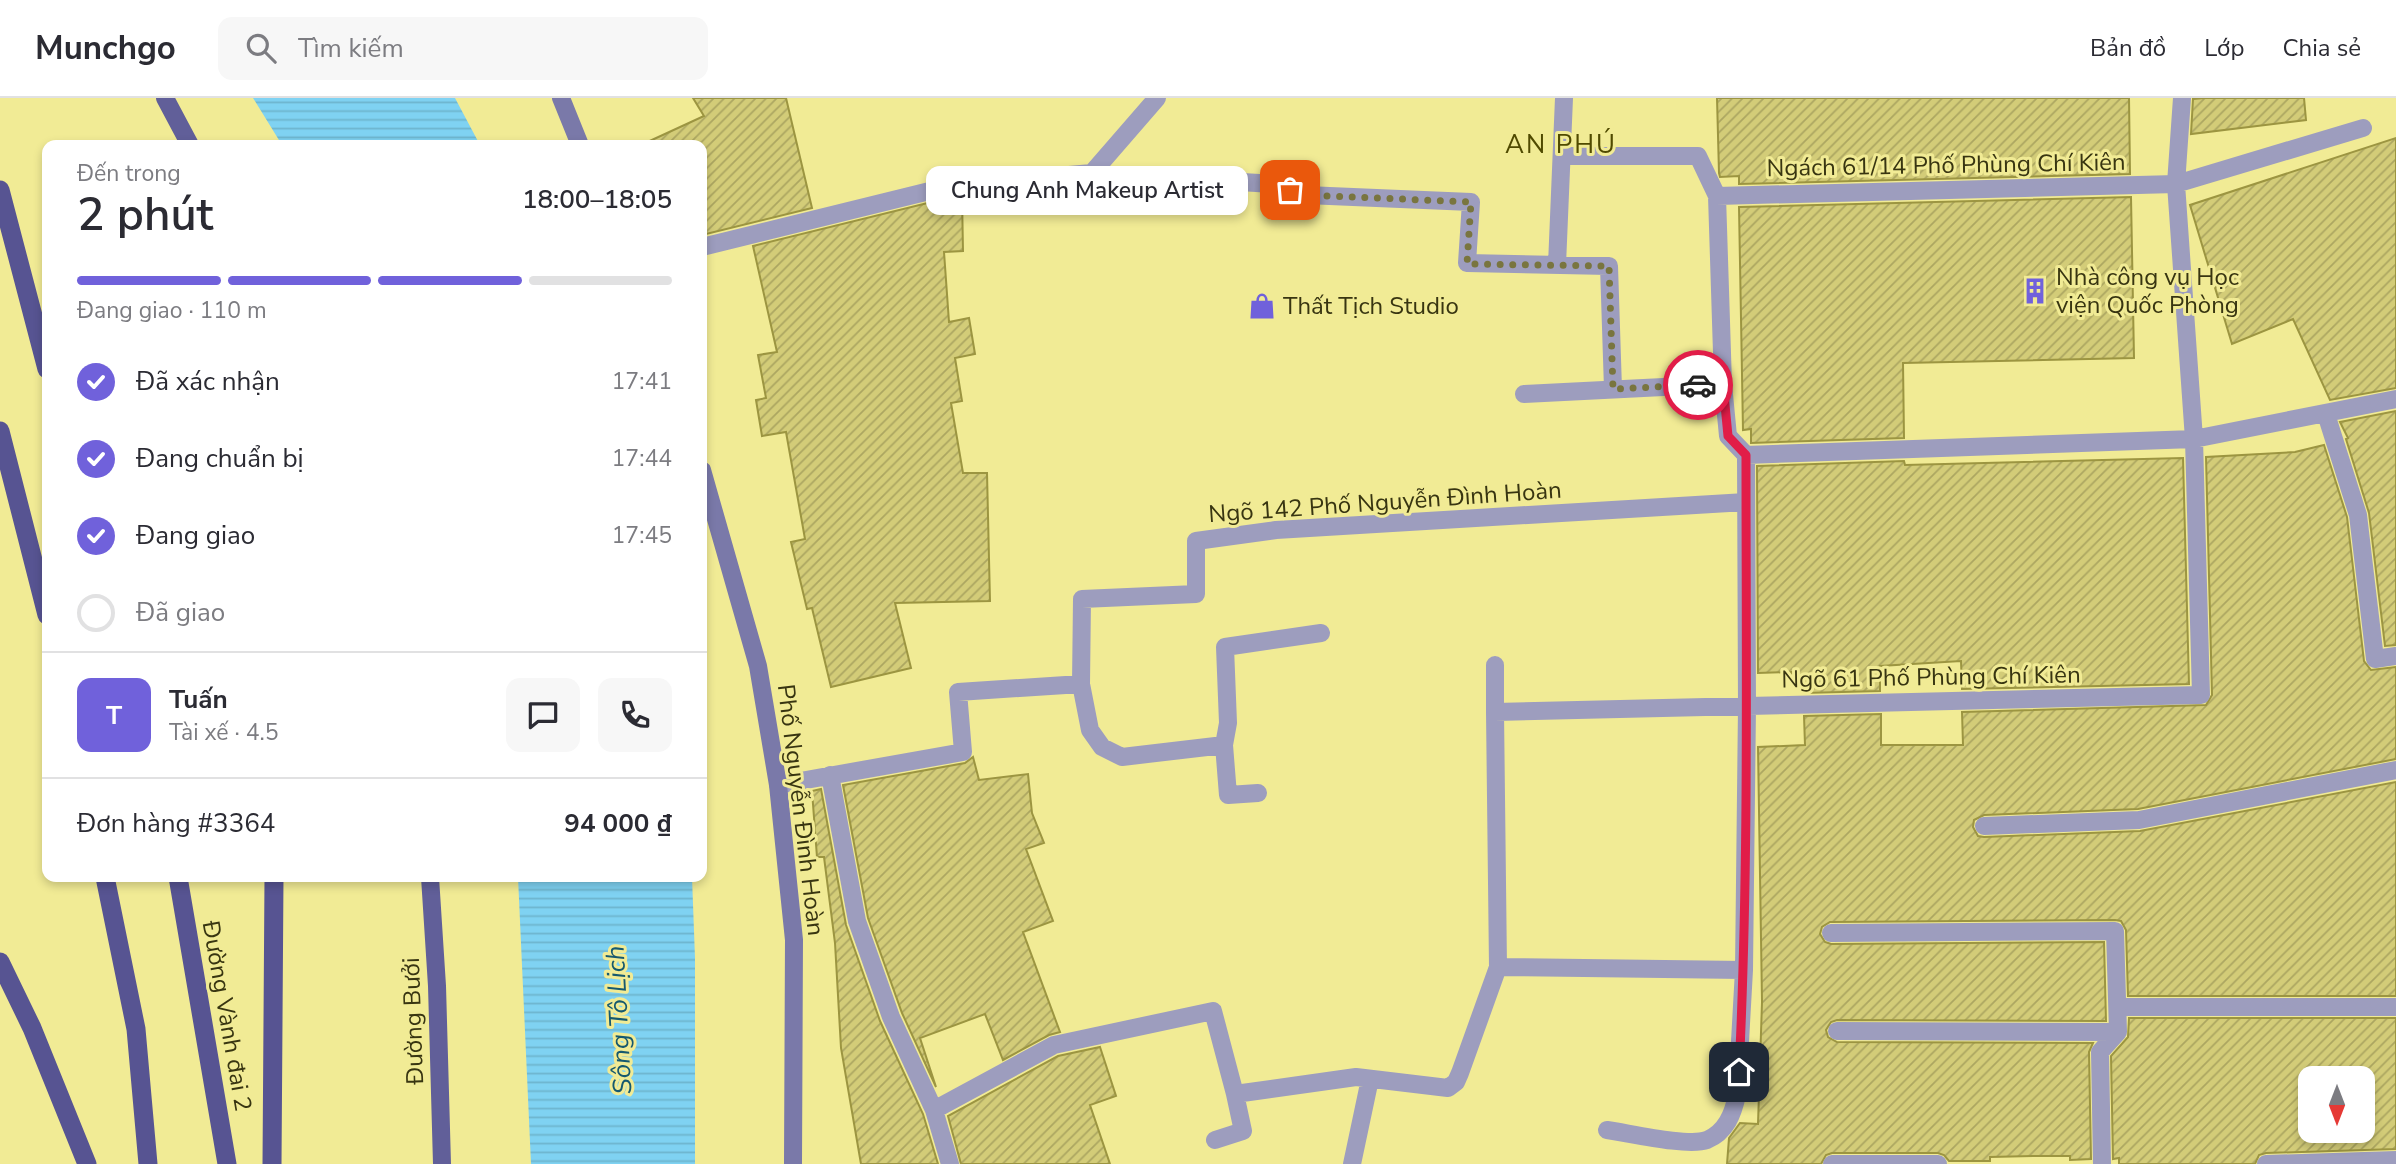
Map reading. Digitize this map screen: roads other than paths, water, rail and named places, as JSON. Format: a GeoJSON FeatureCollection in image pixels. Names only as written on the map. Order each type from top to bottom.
{"type":"FeatureCollection","features":[{"type":"Feature","properties":{"kind":"highway"},"geometry":{"type":"LineString","coordinates":[[0,190],[42,350]]}},
{"type":"Feature","properties":{"kind":"highway"},"geometry":{"type":"LineString","coordinates":[[0,431],[42,595]]}},
{"type":"Feature","properties":{"kind":"highway"},"geometry":{"type":"LineString","coordinates":[[106,882],[136,1029],[149,1164]]}},
{"type":"Feature","properties":{"kind":"highway","name":"Đường Vành đai 2"},"geometry":{"type":"LineString","coordinates":[[179,882],[227,1164]]}},
{"type":"Feature","properties":{"kind":"highway"},"geometry":{"type":"LineString","coordinates":[[272,1164],[274,882]]}},
{"type":"Feature","properties":{"kind":"highway"},"geometry":{"type":"LineString","coordinates":[[0,962],[32,1028],[87,1164]]}},
{"type":"Feature","properties":{"kind":"main road"},"geometry":{"type":"LineString","coordinates":[[165,98],[187,140]]}},
{"type":"Feature","properties":{"kind":"main road"},"geometry":{"type":"LineString","coordinates":[[561,98],[578,140]]}},
{"type":"Feature","properties":{"kind":"main road","name":"Phố Nguyễn Đình Hoàn"},"geometry":{"type":"LineString","coordinates":[[707,488],[758,666],[778,785],[794,940],[793,1164]]}},
{"type":"Feature","properties":{"kind":"main road","name":"Đường Bưởi"},"geometry":{"type":"LineString","coordinates":[[430,882],[437,985],[442,1164]]}},
{"type":"Feature","properties":{"kind":"lane"},"geometry":{"type":"LineString","coordinates":[[1093,173],[1157,98]]}},
{"type":"Feature","properties":{"kind":"lane"},"geometry":{"type":"LineString","coordinates":[[1557,265],[1564,98]]}},
{"type":"Feature","properties":{"kind":"lane"},"geometry":{"type":"LineString","coordinates":[[2182,98],[2176,184],[2194,439]]}},
{"type":"Feature","properties":{"kind":"lane","name":"Ngách 61/14 Phố Phùng Chí Kiên"},"geometry":{"type":"LineString","coordinates":[[1717,196],[2176,184],[2364,128]]}},
{"type":"Feature","properties":{"kind":"lane"},"geometry":{"type":"LineString","coordinates":[[1494,712],[1747,706],[1746,455],[1728,436],[1723,384],[1717,196],[1698,156],[1563,156]]}},
{"type":"Feature","properties":{"kind":"lane"},"geometry":{"type":"LineString","coordinates":[[707,246],[954,185],[1093,173],[1274,184],[1306,195],[1471,202],[1467,264],[1609,266],[1613,389]]}},
{"type":"Feature","properties":{"kind":"lane"},"geometry":{"type":"LineString","coordinates":[[1524,394],[1723,384]]}},
{"type":"Feature","properties":{"kind":"lane"},"geometry":{"type":"LineString","coordinates":[[1746,455],[2194,439],[2396,399]]}},
{"type":"Feature","properties":{"kind":"lane"},"geometry":{"type":"LineString","coordinates":[[2326,414],[2358,515],[2375,659],[2396,656]]}},
{"type":"Feature","properties":{"kind":"lane","name":"Ngõ 61 Phố Phùng Chí Kiên"},"geometry":{"type":"LineString","coordinates":[[1607,1130],[1682,1141],[1706,1140],[1722,1130],[1733,1114],[1737,1095],[1744,970],[1747,706],[2201,695],[2194,439]]}},
{"type":"Feature","properties":{"kind":"lane","name":"Ngõ 142 Phố Nguyễn Đình Hoàn"},"geometry":{"type":"LineString","coordinates":[[1224,745],[1122,757],[1102,747],[1090,730],[1081,684],[1082,600],[1196,594],[1196,541],[1276,530],[1746,502]]}},
{"type":"Feature","properties":{"kind":"lane"},"geometry":{"type":"LineString","coordinates":[[1258,793],[1228,795],[1224,745],[1228,723],[1225,647],[1321,633]]}},
{"type":"Feature","properties":{"kind":"lane"},"geometry":{"type":"LineString","coordinates":[[1235,1094],[1356,1077],[1438,1088],[1448,1088],[1455,1082],[1499,967],[1495,665]]}},
{"type":"Feature","properties":{"kind":"lane"},"geometry":{"type":"LineString","coordinates":[[778,785],[964,752],[958,692],[1081,684]]}},
{"type":"Feature","properties":{"kind":"lane"},"geometry":{"type":"LineString","coordinates":[[1984,826],[2139,820],[2396,769]]}},
{"type":"Feature","properties":{"kind":"lane"},"geometry":{"type":"LineString","coordinates":[[830,775],[857,921],[891,1017],[934,1110],[950,1164]]}},
{"type":"Feature","properties":{"kind":"lane"},"geometry":{"type":"LineString","coordinates":[[1831,933],[2115,931],[2118,1032],[2100,1052],[2102,1164]]}},
{"type":"Feature","properties":{"kind":"lane"},"geometry":{"type":"LineString","coordinates":[[1499,967],[1744,970]]}},
{"type":"Feature","properties":{"kind":"lane"},"geometry":{"type":"LineString","coordinates":[[2119,1007],[2396,1007]]}},
{"type":"Feature","properties":{"kind":"lane"},"geometry":{"type":"LineString","coordinates":[[934,1110],[1054,1045],[1213,1011],[1242,1131],[1215,1140]]}},
{"type":"Feature","properties":{"kind":"lane"},"geometry":{"type":"LineString","coordinates":[[1837,1031],[2118,1032]]}},
{"type":"Feature","properties":{"kind":"lane"},"geometry":{"type":"LineString","coordinates":[[1352,1164],[1370,1079]]}},
{"type":"Feature","properties":{"kind":"lane"},"geometry":{"type":"LineString","coordinates":[[2266,1164],[2396,1160]]}},
{"type":"Feature","properties":{"kind":"lane"},"geometry":{"type":"LineString","coordinates":[[1832,1164],[1938,1164]]}},
{"type":"Feature","properties":{"kind":"water"},"geometry":{"type":"Polygon","coordinates":[[[253,98],[455,98],[477,140],[279,140],[253,98]]]}},
{"type":"Feature","properties":{"kind":"water","name":"Sông Tô Lịch"},"geometry":{"type":"Polygon","coordinates":[[[518,882],[692,882],[695,1164],[531,1164],[518,882]]]}},
{"type":"Feature","properties":{"kind":"place","name":"Chung Anh Makeup Artist"},"geometry":{"type":"Point","coordinates":[1290,190]}},
{"type":"Feature","properties":{"kind":"place","name":"Nhà công vụ Học viện Quốc Phòng"},"geometry":{"type":"Point","coordinates":[2035,291]}},
{"type":"Feature","properties":{"kind":"place","name":"Thất Tịch Studio"},"geometry":{"type":"Point","coordinates":[1262,306]}},
{"type":"Feature","properties":{"kind":"district","name":"AN PHÚ"},"geometry":{"type":"Point","coordinates":[1561,144]}}]}
